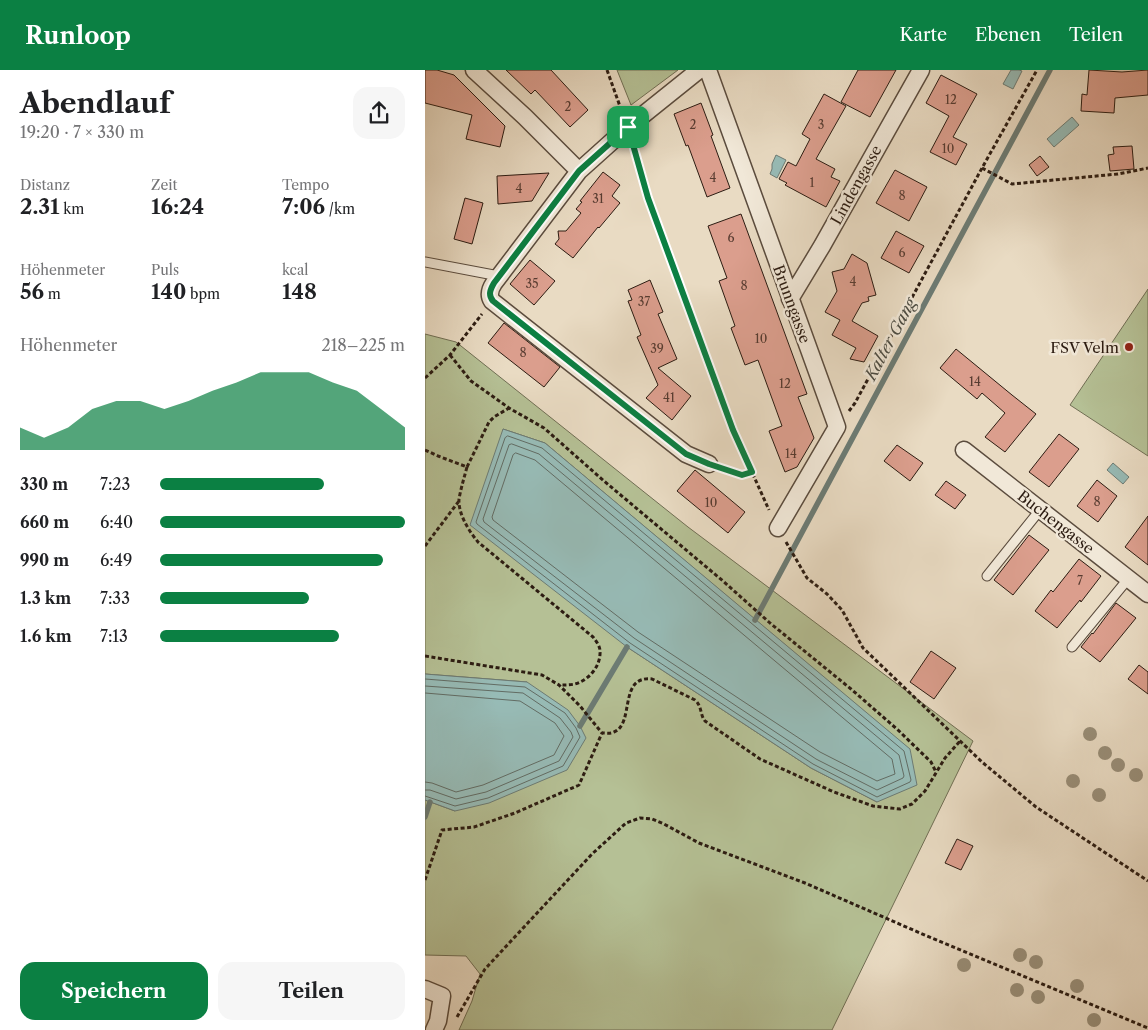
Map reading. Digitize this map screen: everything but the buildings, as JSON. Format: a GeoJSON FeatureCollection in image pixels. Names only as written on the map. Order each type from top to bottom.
{"type":"FeatureCollection","features":[{"type":"Feature","properties":{"kind":"street"},"geometry":{"type":"LineString","coordinates":[[473,70],[579,171]]}},
{"type":"Feature","properties":{"kind":"street"},"geometry":{"type":"LineString","coordinates":[[699,70],[628,127],[579,171],[499,276],[490,289],[490,297],[686,454],[709,464]]}},
{"type":"Feature","properties":{"kind":"street","name":"Brunngasse"},"geometry":{"type":"LineString","coordinates":[[708,70],[837,427]]}},
{"type":"Feature","properties":{"kind":"street","name":"Lindengasse"},"geometry":{"type":"LineString","coordinates":[[791,299],[921,70]]}},
{"type":"Feature","properties":{"kind":"street"},"geometry":{"type":"LineString","coordinates":[[778,528],[837,427]]}},
{"type":"Feature","properties":{"kind":"street","name":"Buchengasse"},"geometry":{"type":"LineString","coordinates":[[964,450],[1148,594]]}},
{"type":"Feature","properties":{"kind":"street"},"geometry":{"type":"LineString","coordinates":[[425,989],[442,996],[438,1020],[434,1030]]}},
{"type":"Feature","properties":{"kind":"lane"},"geometry":{"type":"LineString","coordinates":[[425,262],[499,276]]}},
{"type":"Feature","properties":{"kind":"lane"},"geometry":{"type":"LineString","coordinates":[[987,576],[1040,510]]}},
{"type":"Feature","properties":{"kind":"lane"},"geometry":{"type":"LineString","coordinates":[[1072,647],[1129,579]]}},
{"type":"Feature","properties":{"kind":"path"},"geometry":{"type":"LineString","coordinates":[[607,70],[628,127],[648,198],[733,430],[778,528],[807,578],[827,594],[838,606],[849,621],[863,648],[959,743],[1036,807],[1148,881]]}},
{"type":"Feature","properties":{"kind":"path"},"geometry":{"type":"LineString","coordinates":[[837,427],[855,403],[1037,70]]}},
{"type":"Feature","properties":{"kind":"path"},"geometry":{"type":"LineString","coordinates":[[983,169],[1012,184],[1118,174],[1148,168]]}},
{"type":"Feature","properties":{"kind":"path"},"geometry":{"type":"LineString","coordinates":[[425,378],[450,355],[493,301]]}},
{"type":"Feature","properties":{"kind":"path"},"geometry":{"type":"LineString","coordinates":[[450,355],[471,381],[509,408],[544,428],[770,623],[851,688],[899,730],[931,762],[937,772]]}},
{"type":"Feature","properties":{"kind":"path"},"geometry":{"type":"LineString","coordinates":[[425,546],[459,501],[467,467],[485,428],[494,417],[509,408]]}},
{"type":"Feature","properties":{"kind":"path"},"geometry":{"type":"LineString","coordinates":[[425,450],[467,467]]}},
{"type":"Feature","properties":{"kind":"path"},"geometry":{"type":"LineString","coordinates":[[709,464],[742,475],[752,472]]}},
{"type":"Feature","properties":{"kind":"path"},"geometry":{"type":"LineString","coordinates":[[459,501],[466,524],[478,542],[597,642],[600,651],[599,656],[594,671],[589,677],[574,684],[559,685]]}},
{"type":"Feature","properties":{"kind":"path"},"geometry":{"type":"LineString","coordinates":[[425,656],[542,676],[559,685],[580,706],[602,733]]}},
{"type":"Feature","properties":{"kind":"path"},"geometry":{"type":"LineString","coordinates":[[602,733],[615,732],[619,729],[624,720],[633,687],[641,680],[646,678],[652,679],[695,700],[699,703],[705,721],[760,759],[834,792],[873,806],[900,809],[912,804],[925,791],[945,758],[959,743]]}},
{"type":"Feature","properties":{"kind":"path"},"geometry":{"type":"LineString","coordinates":[[425,880],[442,830],[475,826],[515,813],[579,785],[602,733]]}},
{"type":"Feature","properties":{"kind":"path"},"geometry":{"type":"LineString","coordinates":[[456,1019],[485,969],[592,854],[626,823],[640,818],[652,819],[699,843],[805,884],[1148,1028]]}},
{"type":"Feature","properties":{"kind":"green space"},"geometry":{"type":"Polygon","coordinates":[[[617,70],[678,70],[631,105],[617,70]]]}},
{"type":"Feature","properties":{"kind":"green space","name":"FSV Velm"},"geometry":{"type":"Polygon","coordinates":[[[1148,289],[1148,456],[1070,405],[1148,289]]]}},
{"type":"Feature","properties":{"kind":"green space"},"geometry":{"type":"Polygon","coordinates":[[[425,334],[456,342],[688,527],[973,741],[832,1030],[459,1030],[472,1001],[480,974],[466,956],[425,955],[425,800],[455,811],[527,682],[425,674],[425,334]],[[503,429],[627,647],[811,768],[877,802],[909,749],[545,443],[503,429]]]}},
{"type":"Feature","properties":{"kind":"water"},"geometry":{"type":"Polygon","coordinates":[[[1011,70],[1022,71],[1013,89],[1003,84],[1011,70]]]}},
{"type":"Feature","properties":{"kind":"water"},"geometry":{"type":"Polygon","coordinates":[[[1072,117],[1079,125],[1054,147],[1047,139],[1072,117]]]}},
{"type":"Feature","properties":{"kind":"water"},"geometry":{"type":"Polygon","coordinates":[[[776,155],[786,160],[777,178],[770,174],[776,155]]]}},
{"type":"Feature","properties":{"kind":"water"},"geometry":{"type":"Polygon","coordinates":[[[503,429],[545,443],[910,749],[917,785],[877,802],[811,768],[627,647],[470,525],[503,429]]]}},
{"type":"Feature","properties":{"kind":"water"},"geometry":{"type":"Polygon","coordinates":[[[1113,463],[1129,477],[1123,484],[1107,470],[1113,463]]]}},
{"type":"Feature","properties":{"kind":"water"},"geometry":{"type":"Polygon","coordinates":[[[425,674],[527,682],[568,710],[586,738],[567,770],[489,803],[455,811],[425,800],[425,674]]]}},
{"type":"Feature","properties":{"kind":"waterway","name":"Kalter Gang"},"geometry":{"type":"LineString","coordinates":[[755,620],[1050,70]]}},
{"type":"Feature","properties":{"kind":"waterway"},"geometry":{"type":"LineString","coordinates":[[580,726],[627,647]]}},
{"type":"Feature","properties":{"kind":"waterway","name":"Kalter Gang"},"geometry":{"type":"LineString","coordinates":[[425,817],[430,802]]}},
{"type":"Feature","properties":{"kind":"place","name":"FSV Velm"},"geometry":{"type":"Point","coordinates":[1129,347]}},
{"type":"Feature","properties":{"kind":"route"},"geometry":{"type":"LineString","coordinates":[[628,127],[648,198],[733,430],[752,472],[745,475],[709,464],[686,454],[490,297],[490,289],[494,283],[579,171],[628,127]]}}]}
